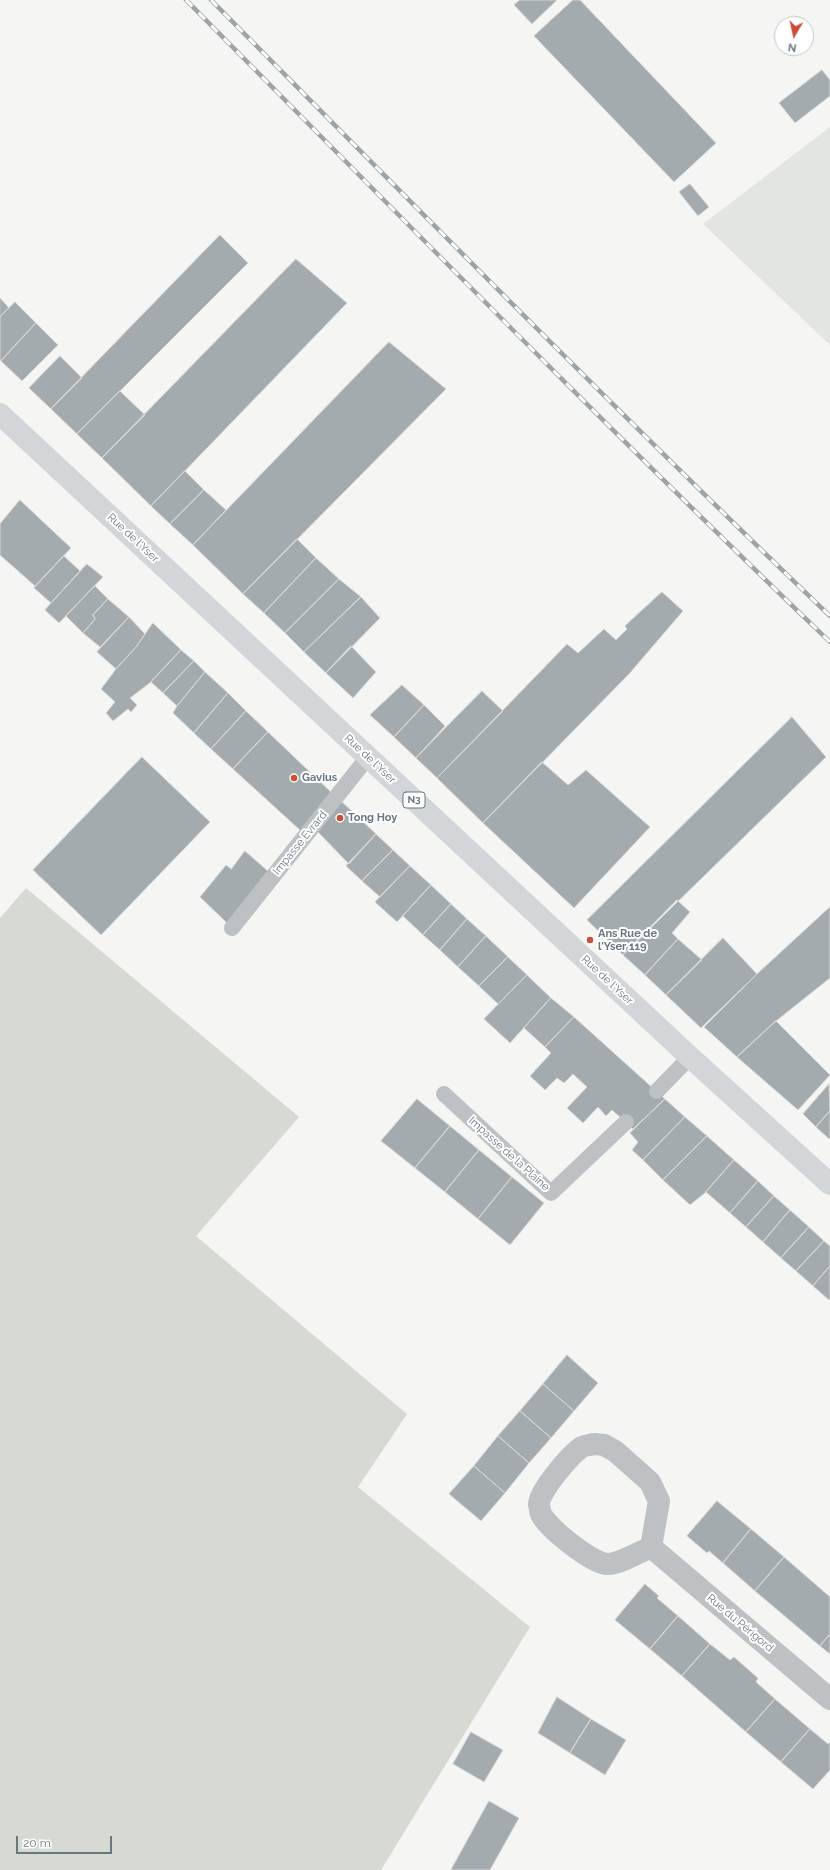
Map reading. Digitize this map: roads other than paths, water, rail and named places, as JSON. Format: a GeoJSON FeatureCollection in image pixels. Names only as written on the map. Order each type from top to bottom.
{"type":"FeatureCollection","features":[{"type":"Feature","properties":{"kind":"main road","name":"Rue de l'Yser"},"geometry":{"type":"LineString","coordinates":[[0,414],[690,1058],[830,1184]]}},
{"type":"Feature","properties":{"kind":"street"},"geometry":{"type":"LineString","coordinates":[[594,1444],[604,1445],[615,1451],[650,1482],[659,1501],[651,1548],[610,1564],[599,1562],[588,1557],[547,1523],[540,1513],[539,1503],[542,1494],[576,1452],[583,1446],[594,1444]]}},
{"type":"Feature","properties":{"kind":"street","name":"Rue du Périgord"},"geometry":{"type":"LineString","coordinates":[[651,1548],[830,1699]]}},
{"type":"Feature","properties":{"kind":"lane","name":"Impasse Evrard"},"geometry":{"type":"LineString","coordinates":[[232,928],[368,757]]}},
{"type":"Feature","properties":{"kind":"lane"},"geometry":{"type":"LineString","coordinates":[[656,1091],[690,1058]]}},
{"type":"Feature","properties":{"kind":"lane","name":"Impasse de la Plaine"},"geometry":{"type":"LineString","coordinates":[[444,1094],[551,1193],[626,1122]]}},
{"type":"Feature","properties":{"kind":"railway"},"geometry":{"type":"LineString","coordinates":[[186,0],[586,403],[830,642]]}},
{"type":"Feature","properties":{"kind":"railway"},"geometry":{"type":"LineString","coordinates":[[211,0],[596,387],[830,616]]}},
{"type":"Feature","properties":{"kind":"place","name":"Gavius"},"geometry":{"type":"Point","coordinates":[294,778]}},
{"type":"Feature","properties":{"kind":"place","name":"Tong Hoy"},"geometry":{"type":"Point","coordinates":[340,818]}},
{"type":"Feature","properties":{"kind":"place","name":"Ans Rue de l'Yser 119"},"geometry":{"type":"Point","coordinates":[590,940]}}]}
